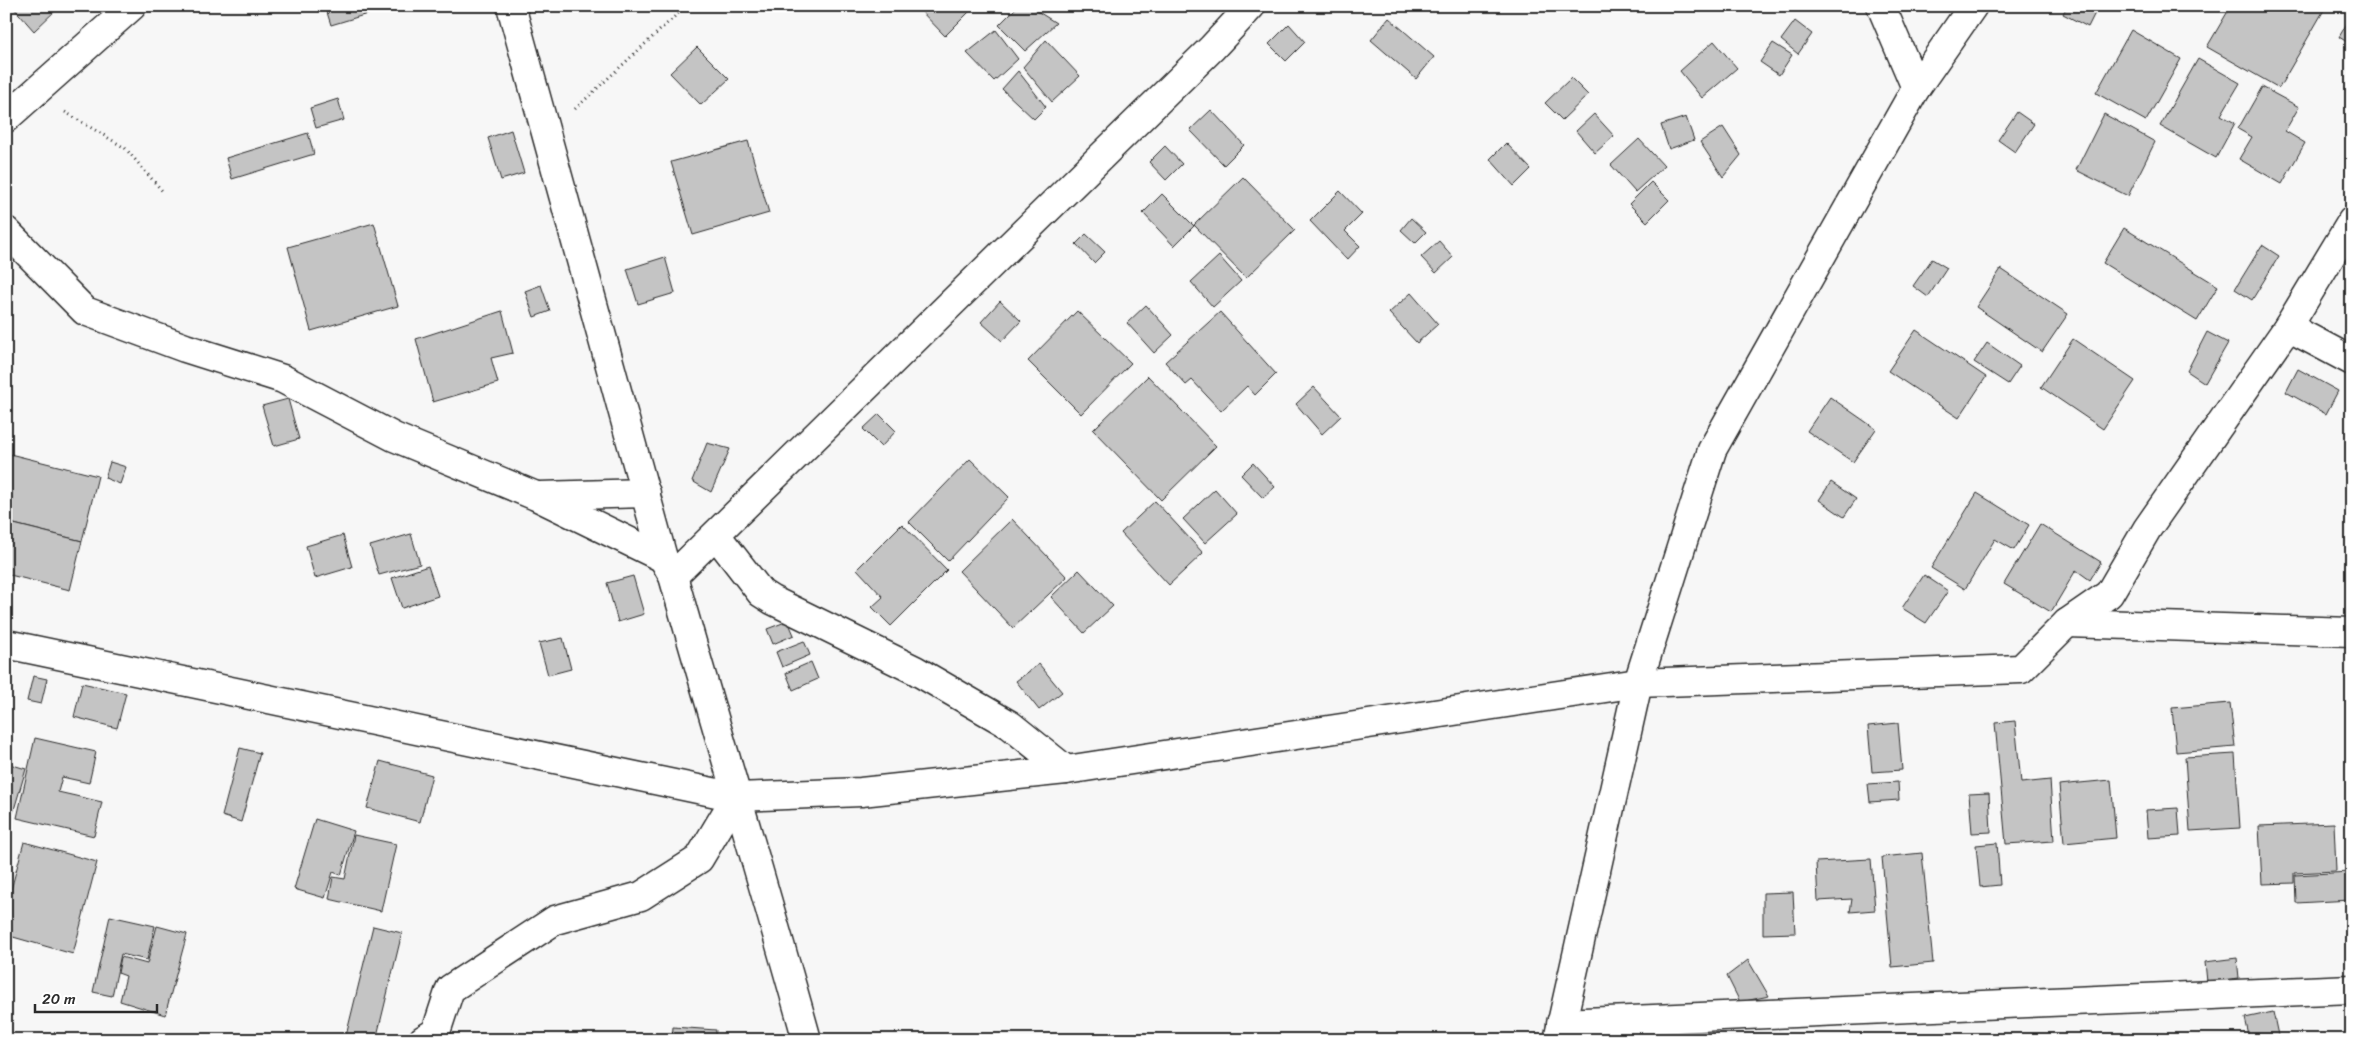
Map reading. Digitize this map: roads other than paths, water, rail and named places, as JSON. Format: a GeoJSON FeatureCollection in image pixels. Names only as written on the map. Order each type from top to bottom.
{"type":"FeatureCollection","features":[{"type":"Feature","properties":{"kind":"street"},"geometry":{"type":"LineString","coordinates":[[6,118],[132,6]]}},
{"type":"Feature","properties":{"kind":"street"},"geometry":{"type":"LineString","coordinates":[[511,6],[646,493],[736,797],[759,867],[807,1040]]}},
{"type":"Feature","properties":{"kind":"street"},"geometry":{"type":"LineString","coordinates":[[668,567],[716,535],[1212,48],[1251,6]]}},
{"type":"Feature","properties":{"kind":"street"},"geometry":{"type":"LineString","coordinates":[[1881,6],[1916,88]]}},
{"type":"Feature","properties":{"kind":"street"},"geometry":{"type":"LineString","coordinates":[[1973,6],[1916,88],[1712,450],[1638,683],[1560,1031],[2352,989]]}},
{"type":"Feature","properties":{"kind":"street"},"geometry":{"type":"LineString","coordinates":[[6,644],[736,797],[861,792],[1066,770],[1638,683],[2021,669],[2068,623],[2109,594],[2147,529],[2288,327],[2352,221]]}},
{"type":"Feature","properties":{"kind":"street"},"geometry":{"type":"LineString","coordinates":[[6,231],[85,311],[185,348],[283,379],[394,437],[536,496],[668,567]]}},
{"type":"Feature","properties":{"kind":"street"},"geometry":{"type":"LineString","coordinates":[[2288,327],[2352,361]]}},
{"type":"Feature","properties":{"kind":"street"},"geometry":{"type":"LineString","coordinates":[[536,496],[646,493]]}},
{"type":"Feature","properties":{"kind":"street"},"geometry":{"type":"LineString","coordinates":[[716,535],[761,593],[923,674],[1010,725],[1066,770]]}},
{"type":"Feature","properties":{"kind":"street"},"geometry":{"type":"LineString","coordinates":[[2068,623],[2352,632]]}},
{"type":"Feature","properties":{"kind":"street"},"geometry":{"type":"LineString","coordinates":[[424,1040],[436,1032],[450,989],[547,925],[555,920],[641,896],[699,860],[736,797]]}}]}
